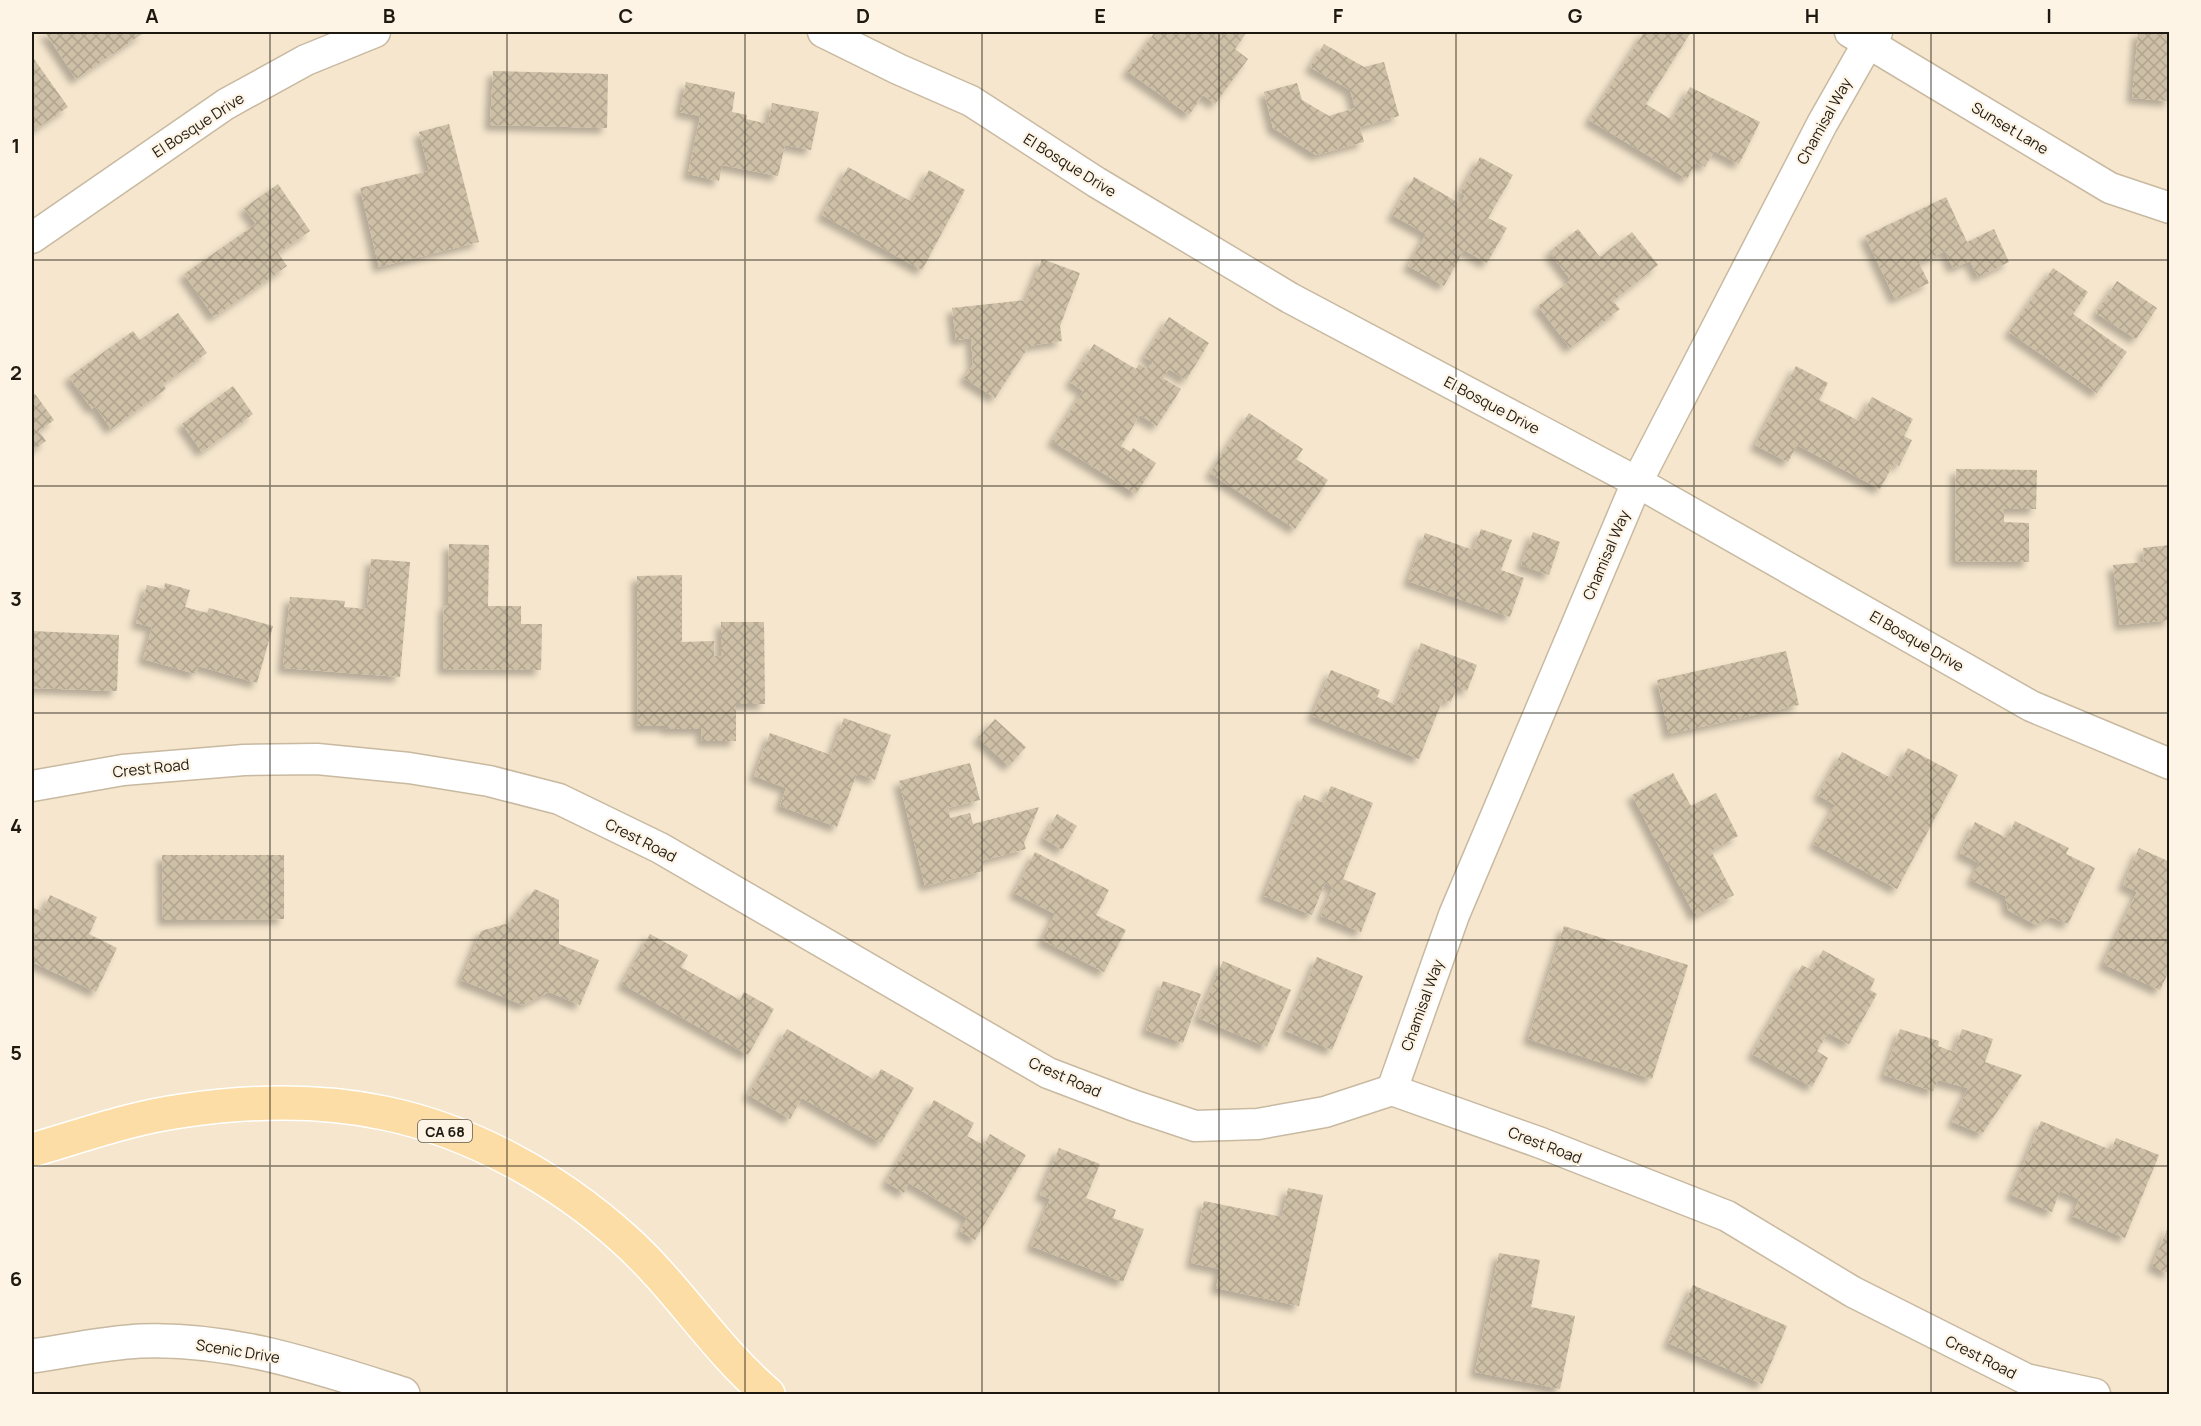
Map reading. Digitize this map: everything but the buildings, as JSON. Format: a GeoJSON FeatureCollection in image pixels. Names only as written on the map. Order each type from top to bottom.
{"type":"FeatureCollection","features":[{"type":"Feature","properties":{"kind":"main road","name":"CA 68"},"geometry":{"type":"LineString","coordinates":[[32,1150],[139,1120],[178,1111],[219,1106],[300,1103],[383,1112],[419,1121],[493,1151],[528,1169],[595,1214],[626,1240],[654,1269],[768,1395]]}},
{"type":"Feature","properties":{"kind":"street","name":"El Bosque Drive"},"geometry":{"type":"LineString","coordinates":[[32,238],[226,104],[306,60],[375,32]]}},
{"type":"Feature","properties":{"kind":"street","name":"El Bosque Drive"},"geometry":{"type":"LineString","coordinates":[[823,32],[898,69],[971,101],[1096,182],[1290,298],[1637,482],[2031,706],[2169,764]]}},
{"type":"Feature","properties":{"kind":"street","name":"Chamisal Way"},"geometry":{"type":"LineString","coordinates":[[1392,1089],[1454,915],[1637,482],[1822,124],[1865,35]]}},
{"type":"Feature","properties":{"kind":"street","name":"Sunset Lane"},"geometry":{"type":"LineString","coordinates":[[1865,35],[2110,188],[2169,208]]}},
{"type":"Feature","properties":{"kind":"street","name":"Crest Road"},"geometry":{"type":"LineString","coordinates":[[32,786],[123,770],[244,760],[317,759],[409,768],[489,781],[560,799],[660,848],[1048,1073],[1195,1126],[1258,1124],[1325,1112],[1392,1089],[1542,1143],[1727,1216],[1853,1292],[2026,1379],[2095,1395]]}},
{"type":"Feature","properties":{"kind":"street","name":"Scenic Drive"},"geometry":{"type":"LineString","coordinates":[[32,1356],[140,1341],[213,1344],[296,1360],[403,1395]]}}]}
